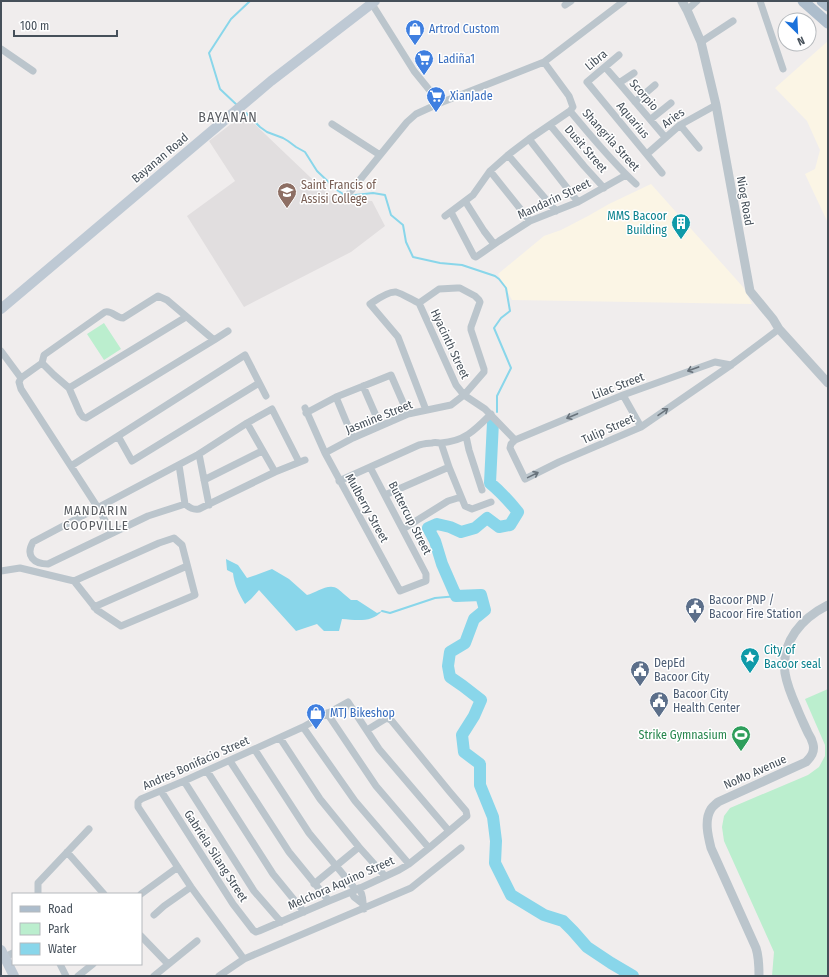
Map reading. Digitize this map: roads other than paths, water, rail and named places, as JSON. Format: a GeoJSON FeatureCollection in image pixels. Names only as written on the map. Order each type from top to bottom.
{"type":"FeatureCollection","features":[{"type":"Feature","properties":{"kind":"main road"},"geometry":{"type":"LineString","coordinates":[[803,1],[828,23]]}},
{"type":"Feature","properties":{"kind":"main road"},"geometry":{"type":"LineString","coordinates":[[822,1],[828,6]]}},
{"type":"Feature","properties":{"kind":"main road","name":"Bayanan Road"},"geometry":{"type":"LineString","coordinates":[[1,308],[272,81],[374,2]]}},
{"type":"Feature","properties":{"kind":"main road"},"geometry":{"type":"LineString","coordinates":[[6,953],[14,976]]}},
{"type":"Feature","properties":{"kind":"street"},"geometry":{"type":"LineString","coordinates":[[350,192],[407,122],[416,114],[544,62],[624,1]]}},
{"type":"Feature","properties":{"kind":"street","name":"Niog Road"},"geometry":{"type":"LineString","coordinates":[[682,1],[701,42],[716,104],[750,291],[779,329],[828,383]]}},
{"type":"Feature","properties":{"kind":"street"},"geometry":{"type":"LineString","coordinates":[[687,10],[698,1]]}},
{"type":"Feature","properties":{"kind":"street"},"geometry":{"type":"LineString","coordinates":[[760,1],[784,68]]}},
{"type":"Feature","properties":{"kind":"street"},"geometry":{"type":"LineString","coordinates":[[374,2],[414,71],[440,103]]}},
{"type":"Feature","properties":{"kind":"street"},"geometry":{"type":"LineString","coordinates":[[701,42],[733,21]]}},
{"type":"Feature","properties":{"kind":"street"},"geometry":{"type":"LineString","coordinates":[[1,49],[32,71]]}},
{"type":"Feature","properties":{"kind":"street","name":"Libra"},"geometry":{"type":"LineString","coordinates":[[587,82],[619,55]]}},
{"type":"Feature","properties":{"kind":"street"},"geometry":{"type":"LineString","coordinates":[[494,244],[465,201],[473,195],[490,171],[508,155],[570,111],[573,107],[569,96],[544,62]]}},
{"type":"Feature","properties":{"kind":"street","name":"Scorpio"},"geometry":{"type":"LineString","coordinates":[[605,67],[665,137]]}},
{"type":"Feature","properties":{"kind":"street"},"geometry":{"type":"LineString","coordinates":[[619,83],[634,73]]}},
{"type":"Feature","properties":{"kind":"street","name":"Aquarius"},"geometry":{"type":"LineString","coordinates":[[587,82],[662,173]]}},
{"type":"Feature","properties":{"kind":"street"},"geometry":{"type":"LineString","coordinates":[[635,102],[655,85]]}},
{"type":"Feature","properties":{"kind":"street"},"geometry":{"type":"LineString","coordinates":[[651,119],[671,103]]}},
{"type":"Feature","properties":{"kind":"street","name":"Aries"},"geometry":{"type":"LineString","coordinates":[[647,154],[680,125],[716,104]]}},
{"type":"Feature","properties":{"kind":"street","name":"Shangrila Street"},"geometry":{"type":"LineString","coordinates":[[570,111],[591,137],[636,184]]}},
{"type":"Feature","properties":{"kind":"street"},"geometry":{"type":"LineString","coordinates":[[332,124],[380,155]]}},
{"type":"Feature","properties":{"kind":"street","name":"Dusit Street"},"geometry":{"type":"LineString","coordinates":[[550,125],[604,188]]}},
{"type":"Feature","properties":{"kind":"street"},"geometry":{"type":"LineString","coordinates":[[680,125],[699,148]]}},
{"type":"Feature","properties":{"kind":"street"},"geometry":{"type":"LineString","coordinates":[[529,139],[578,202]]}},
{"type":"Feature","properties":{"kind":"street"},"geometry":{"type":"LineString","coordinates":[[508,155],[556,211]]}},
{"type":"Feature","properties":{"kind":"street"},"geometry":{"type":"LineString","coordinates":[[490,171],[530,221]]}},
{"type":"Feature","properties":{"kind":"street","name":"Mandarin Street"},"geometry":{"type":"LineString","coordinates":[[465,201],[448,214],[476,257],[530,221],[578,202],[626,175]]}},
{"type":"Feature","properties":{"kind":"street","name":"Jasmine Street"},"geometry":{"type":"LineString","coordinates":[[324,453],[380,425],[408,414],[451,405],[464,395],[485,370],[471,330],[480,302],[479,300],[475,296],[460,288],[457,288],[439,290],[419,303]]}},
{"type":"Feature","properties":{"kind":"street"},"geometry":{"type":"LineString","coordinates":[[419,303],[393,292],[380,297],[370,304],[398,337],[426,410]]}},
{"type":"Feature","properties":{"kind":"street"},"geometry":{"type":"LineString","coordinates":[[112,533],[98,508],[21,389],[19,382],[21,378],[42,363],[44,355],[105,312],[111,312],[119,318],[123,318],[158,296],[166,300],[214,340]]}},
{"type":"Feature","properties":{"kind":"street","name":"Hyacinth Street"},"geometry":{"type":"LineString","coordinates":[[419,303],[456,385],[464,395],[491,414],[515,440]]}},
{"type":"Feature","properties":{"kind":"street"},"geometry":{"type":"LineString","coordinates":[[69,388],[186,317]]}},
{"type":"Feature","properties":{"kind":"street","name":"Tulip Street"},"geometry":{"type":"LineString","coordinates":[[515,440],[511,444],[510,448],[525,479],[559,462],[641,427],[731,365],[779,329]]}},
{"type":"Feature","properties":{"kind":"street"},"geometry":{"type":"LineString","coordinates":[[42,363],[69,388],[80,413],[86,418],[228,331]]}},
{"type":"Feature","properties":{"kind":"street"},"geometry":{"type":"LineString","coordinates":[[1,351],[21,378]]}},
{"type":"Feature","properties":{"kind":"street"},"geometry":{"type":"LineString","coordinates":[[71,466],[245,355],[266,396]]}},
{"type":"Feature","properties":{"kind":"street","name":"Lilac Street"},"geometry":{"type":"LineString","coordinates":[[515,440],[623,395],[715,362],[731,365]]}},
{"type":"Feature","properties":{"kind":"street"},"geometry":{"type":"LineString","coordinates":[[353,438],[336,397],[391,375],[408,414]]}},
{"type":"Feature","properties":{"kind":"street"},"geometry":{"type":"LineString","coordinates":[[118,436],[132,461],[259,383]]}},
{"type":"Feature","properties":{"kind":"street"},"geometry":{"type":"LineString","coordinates":[[363,386],[380,425]]}},
{"type":"Feature","properties":{"kind":"street"},"geometry":{"type":"LineString","coordinates":[[623,395],[641,427]]}},
{"type":"Feature","properties":{"kind":"street","name":"Mulberry Street"},"geometry":{"type":"LineString","coordinates":[[336,397],[305,411],[324,453],[400,591],[426,581]]}},
{"type":"Feature","properties":{"kind":"street"},"geometry":{"type":"LineString","coordinates":[[179,465],[185,504],[195,510],[209,505],[274,472],[302,461],[272,409],[247,423],[199,454],[33,542],[31,546],[32,558],[40,564],[48,564],[148,516],[185,504]]}},
{"type":"Feature","properties":{"kind":"street"},"geometry":{"type":"LineString","coordinates":[[339,481],[419,445],[457,440],[476,430],[491,414]]}},
{"type":"Feature","properties":{"kind":"street"},"geometry":{"type":"LineString","coordinates":[[247,423],[274,472]]}},
{"type":"Feature","properties":{"kind":"street"},"geometry":{"type":"LineString","coordinates":[[466,436],[482,490]]}},
{"type":"Feature","properties":{"kind":"street"},"geometry":{"type":"LineString","coordinates":[[441,443],[465,506],[472,509],[491,502]]}},
{"type":"Feature","properties":{"kind":"street"},"geometry":{"type":"LineString","coordinates":[[204,480],[262,451]]}},
{"type":"Feature","properties":{"kind":"street"},"geometry":{"type":"LineString","coordinates":[[199,454],[209,505]]}},
{"type":"Feature","properties":{"kind":"street","name":"Buttercup Street"},"geometry":{"type":"LineString","coordinates":[[370,467],[426,574],[426,581]]}},
{"type":"Feature","properties":{"kind":"street"},"geometry":{"type":"LineString","coordinates":[[385,494],[449,467]]}},
{"type":"Feature","properties":{"kind":"street"},"geometry":{"type":"LineString","coordinates":[[403,529],[448,501],[461,497]]}},
{"type":"Feature","properties":{"kind":"street"},"geometry":{"type":"LineString","coordinates":[[1,571],[20,568],[74,581],[159,543],[174,538],[182,545],[195,594],[121,626],[97,610],[74,581]]}},
{"type":"Feature","properties":{"kind":"street"},"geometry":{"type":"LineString","coordinates":[[94,607],[187,566]]}},
{"type":"Feature","properties":{"kind":"street","name":"NoMo Avenue"},"geometry":{"type":"LineString","coordinates":[[758,976],[759,962],[756,948],[711,848],[707,834],[707,820],[711,810],[718,802],[806,762],[810,758],[813,752],[813,744],[790,690],[785,672],[785,657],[790,641],[800,626],[813,614],[828,605]]}},
{"type":"Feature","properties":{"kind":"street","name":"Andres Bonifacio Street"},"geometry":{"type":"LineString","coordinates":[[244,959],[191,886],[138,805],[138,802],[141,799],[184,782],[280,738],[348,702],[367,730]]}},
{"type":"Feature","properties":{"kind":"street"},"geometry":{"type":"LineString","coordinates":[[327,713],[376,786],[429,848]]}},
{"type":"Feature","properties":{"kind":"street","name":"Melchora Aquino Street"},"geometry":{"type":"LineString","coordinates":[[256,932],[356,890],[399,870],[409,864],[467,816],[466,811],[391,720],[387,718],[367,730]]}},
{"type":"Feature","properties":{"kind":"street"},"geometry":{"type":"LineString","coordinates":[[303,727],[355,801],[409,864]]}},
{"type":"Feature","properties":{"kind":"street"},"geometry":{"type":"LineString","coordinates":[[367,730],[379,749],[449,831]]}},
{"type":"Feature","properties":{"kind":"street"},"geometry":{"type":"LineString","coordinates":[[280,738],[320,799],[385,876]]}},
{"type":"Feature","properties":{"kind":"street"},"geometry":{"type":"LineString","coordinates":[[254,750],[309,833],[356,890],[354,897],[363,906]]}},
{"type":"Feature","properties":{"kind":"street"},"geometry":{"type":"LineString","coordinates":[[230,761],[289,852],[329,901]]}},
{"type":"Feature","properties":{"kind":"street"},"geometry":{"type":"LineString","coordinates":[[207,771],[273,874],[304,912]]}},
{"type":"Feature","properties":{"kind":"street"},"geometry":{"type":"LineString","coordinates":[[184,782],[254,891],[281,922]]}},
{"type":"Feature","properties":{"kind":"street","name":"Gabriela Silang Street"},"geometry":{"type":"LineString","coordinates":[[161,791],[233,904],[256,932]]}},
{"type":"Feature","properties":{"kind":"street"},"geometry":{"type":"LineString","coordinates":[[38,893],[38,883],[89,829]]}},
{"type":"Feature","properties":{"kind":"street"},"geometry":{"type":"LineString","coordinates":[[314,884],[359,847]]}},
{"type":"Feature","properties":{"kind":"street"},"geometry":{"type":"LineString","coordinates":[[219,976],[244,959],[363,906],[411,888],[461,848]]}},
{"type":"Feature","properties":{"kind":"street"},"geometry":{"type":"LineString","coordinates":[[67,852],[103,893]]}},
{"type":"Feature","properties":{"kind":"street"},"geometry":{"type":"LineString","coordinates":[[142,893],[178,866]]}},
{"type":"Feature","properties":{"kind":"street"},"geometry":{"type":"LineString","coordinates":[[154,916],[164,906],[191,886]]}},
{"type":"Feature","properties":{"kind":"street"},"geometry":{"type":"LineString","coordinates":[[142,937],[168,964]]}},
{"type":"Feature","properties":{"kind":"street"},"geometry":{"type":"LineString","coordinates":[[154,976],[197,941]]}},
{"type":"Feature","properties":{"kind":"street"},"geometry":{"type":"LineString","coordinates":[[60,965],[66,976]]}},
{"type":"Feature","properties":{"kind":"street"},"geometry":{"type":"LineString","coordinates":[[78,976],[92,965]]}},
{"type":"Feature","properties":{"kind":"water"},"geometry":{"type":"Polygon","coordinates":[[[226,559],[238,565],[247,578],[272,569],[289,579],[307,595],[327,587],[334,587],[351,600],[357,600],[377,613],[382,611],[374,617],[364,620],[342,619],[339,631],[324,631],[317,624],[296,631],[259,590],[245,604],[237,589],[233,573],[227,570],[226,559]]]}},
{"type":"Feature","properties":{"kind":"waterway"},"geometry":{"type":"LineString","coordinates":[[238,106],[220,89],[209,53],[231,19],[250,1]]}},
{"type":"Feature","properties":{"kind":"waterway"},"geometry":{"type":"LineString","coordinates":[[246,113],[267,132],[283,138],[305,152],[317,171],[337,190],[346,196],[373,193],[385,195],[391,215],[403,225],[406,242],[413,257],[440,263],[462,265],[495,276],[499,279],[506,288],[510,311],[501,318],[494,328],[511,368],[497,396],[497,412]]}},
{"type":"Feature","properties":{"kind":"waterway"},"geometry":{"type":"LineString","coordinates":[[493,422],[490,483],[518,512],[510,525],[499,527],[487,518],[475,528],[461,532],[450,527],[437,524],[428,528],[435,541],[442,564],[456,596],[481,595],[485,610],[474,619],[465,643],[450,652],[448,666],[450,677],[481,700],[474,716],[462,735],[464,752],[480,764],[480,785],[493,817],[496,841],[495,863],[511,895],[544,915],[563,921],[587,947],[633,976]]}},
{"type":"Feature","properties":{"kind":"waterway"},"geometry":{"type":"LineString","coordinates":[[382,611],[390,613],[435,598],[458,596]]}},
{"type":"Feature","properties":{"kind":"place","name":"Artrod Custom"},"geometry":{"type":"Point","coordinates":[415,46]}},
{"type":"Feature","properties":{"kind":"place","name":"Ladiña1"},"geometry":{"type":"Point","coordinates":[424,76]}},
{"type":"Feature","properties":{"kind":"place","name":"XianJade"},"geometry":{"type":"Point","coordinates":[436,113]}},
{"type":"Feature","properties":{"kind":"place","name":"Saint Francis of Assisi College"},"geometry":{"type":"Point","coordinates":[287,209]}},
{"type":"Feature","properties":{"kind":"place","name":"MMS Bacoor Building"},"geometry":{"type":"Point","coordinates":[681,240]}},
{"type":"Feature","properties":{"kind":"place","name":"Bacoor PNP / Bacoor Fire Station"},"geometry":{"type":"Point","coordinates":[695,624]}},
{"type":"Feature","properties":{"kind":"place","name":"City of Bacoor seal"},"geometry":{"type":"Point","coordinates":[750,674]}},
{"type":"Feature","properties":{"kind":"place","name":"DepEd Bacoor City"},"geometry":{"type":"Point","coordinates":[640,687]}},
{"type":"Feature","properties":{"kind":"place","name":"Bacoor City Health Center"},"geometry":{"type":"Point","coordinates":[659,718]}},
{"type":"Feature","properties":{"kind":"place","name":"MTJ Bikeshop"},"geometry":{"type":"Point","coordinates":[316,730]}},
{"type":"Feature","properties":{"kind":"place","name":"Strike Gymnasium"},"geometry":{"type":"Point","coordinates":[741,752]}},
{"type":"Feature","properties":{"kind":"district","name":"BAYANAN"},"geometry":{"type":"Point","coordinates":[228,117]}},
{"type":"Feature","properties":{"kind":"district","name":"MANDARIN COOPVILLE"},"geometry":{"type":"Point","coordinates":[96,518]}}]}
